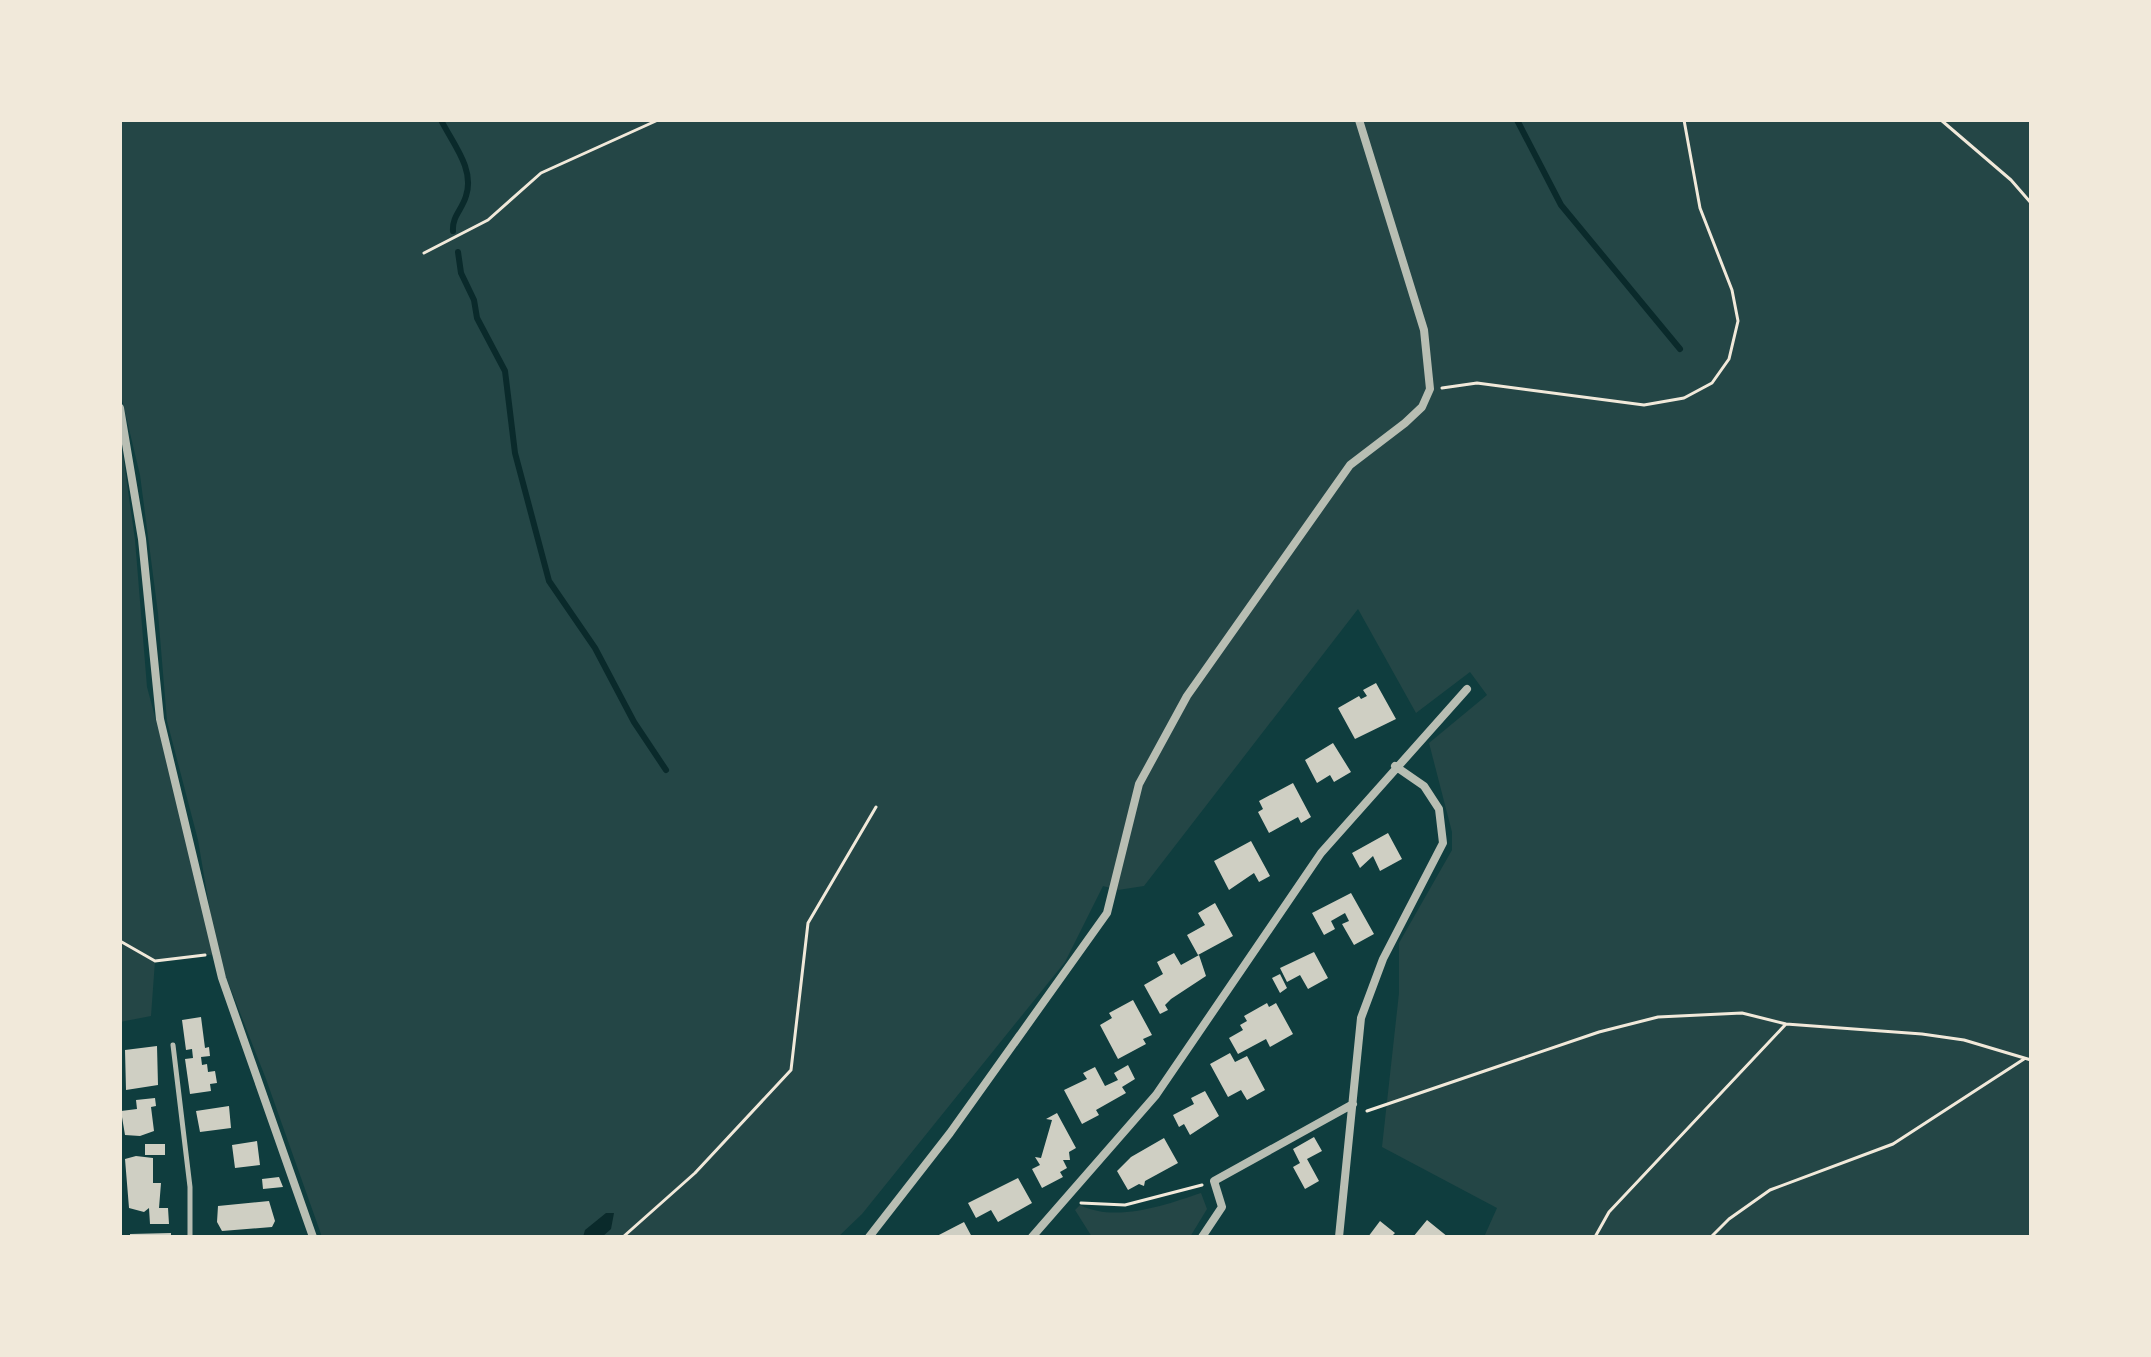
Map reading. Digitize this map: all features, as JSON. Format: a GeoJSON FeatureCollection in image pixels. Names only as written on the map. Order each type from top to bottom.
{"type":"FeatureCollection","features":[{"type":"Feature","properties":{"kind":"street"},"geometry":{"type":"LineString","coordinates":[[869,1237],[950,1133],[1107,913],[1139,784],[1187,696],[1340,476],[1422,407],[1430,389],[1424,330],[1359,120]]}},
{"type":"Feature","properties":{"kind":"street"},"geometry":{"type":"LineString","coordinates":[[120,408],[142,539],[160,719],[217,954],[246,1052],[313,1237]]}},
{"type":"Feature","properties":{"kind":"street"},"geometry":{"type":"LineString","coordinates":[[1032,1237],[1071,1196],[1156,1095],[1321,853],[1395,766],[1467,689]]}},
{"type":"Feature","properties":{"kind":"street"},"geometry":{"type":"LineString","coordinates":[[1339,1237],[1361,1018],[1383,959],[1443,843],[1439,809],[1424,786],[1395,766]]}},
{"type":"Feature","properties":{"kind":"street"},"geometry":{"type":"LineString","coordinates":[[1202,1237],[1222,1207],[1214,1181],[1353,1104]]}},
{"type":"Feature","properties":{"kind":"lane"},"geometry":{"type":"LineString","coordinates":[[173,1045],[190,1187],[190,1237]]}},
{"type":"Feature","properties":{"kind":"path"},"geometry":{"type":"LineString","coordinates":[[424,253],[488,220],[541,173],[658,120]]}},
{"type":"Feature","properties":{"kind":"path"},"geometry":{"type":"LineString","coordinates":[[1430,389],[1477,383],[1644,405],[1684,398],[1712,383],[1729,359],[1738,321],[1732,290],[1700,208],[1684,120]]}},
{"type":"Feature","properties":{"kind":"path"},"geometry":{"type":"LineString","coordinates":[[1941,120],[2011,180],[2031,203]]}},
{"type":"Feature","properties":{"kind":"path"},"geometry":{"type":"LineString","coordinates":[[623,1237],[695,1173],[791,1070],[808,923],[876,807]]}},
{"type":"Feature","properties":{"kind":"path"},"geometry":{"type":"LineString","coordinates":[[120,941],[155,961],[217,954]]}},
{"type":"Feature","properties":{"kind":"path"},"geometry":{"type":"LineString","coordinates":[[1352,1117],[1599,1032],[1658,1017],[1742,1013],[1786,1024],[1964,1040],[2031,1060]]}},
{"type":"Feature","properties":{"kind":"path"},"geometry":{"type":"LineString","coordinates":[[1595,1237],[1609,1212],[1786,1024]]}},
{"type":"Feature","properties":{"kind":"path"},"geometry":{"type":"LineString","coordinates":[[1711,1237],[1729,1219],[1770,1190],[1893,1144],[2024,1059]]}},
{"type":"Feature","properties":{"kind":"path"},"geometry":{"type":"LineString","coordinates":[[1071,1196],[1082,1203],[1125,1205],[1214,1181]]}},
{"type":"Feature","properties":{"kind":"shaded area"},"geometry":{"type":"Polygon","coordinates":[[[120,120],[2031,120],[2031,1237],[1484,1237],[1497,1208],[1382,1147],[1399,993],[1399,943],[1452,850],[1452,832],[1429,743],[1487,695],[1470,672],[1416,713],[1358,609],[1144,886],[1118,890],[1103,886],[1065,962],[862,1214],[838,1237],[322,1237],[266,1079],[217,954],[155,961],[151,1016],[120,1022],[120,434],[135,540],[147,687],[215,941],[198,840],[167,721],[158,613],[140,475],[120,391],[120,120]]]}},
{"type":"Feature","properties":{"kind":"shaded area"},"geometry":{"type":"Polygon","coordinates":[[[1201,1193],[1207,1209],[1190,1237],[1092,1237],[1075,1210],[1080,1205],[1109,1212],[1140,1210],[1201,1193]]]}},
{"type":"Feature","properties":{"kind":"shaded area"},"geometry":{"type":"Polygon","coordinates":[[[606,1213],[614,1213],[611,1229],[602,1237],[583,1237],[585,1230],[606,1213]]]}},
{"type":"Feature","properties":{"kind":"building"},"geometry":{"type":"Polygon","coordinates":[[[1376,683],[1396,719],[1355,739],[1338,708],[1359,696],[1361,699],[1367,696],[1363,690],[1376,683]]]}},
{"type":"Feature","properties":{"kind":"building"},"geometry":{"type":"Polygon","coordinates":[[[1333,743],[1351,772],[1334,782],[1330,775],[1317,783],[1305,760],[1333,743]]]}},
{"type":"Feature","properties":{"kind":"building"},"geometry":{"type":"Polygon","coordinates":[[[1293,783],[1311,817],[1301,823],[1298,817],[1269,833],[1258,812],[1263,809],[1259,801],[1293,783]]]}},
{"type":"Feature","properties":{"kind":"building"},"geometry":{"type":"Polygon","coordinates":[[[1388,833],[1402,859],[1380,871],[1373,856],[1360,868],[1352,853],[1388,833]]]}},
{"type":"Feature","properties":{"kind":"building"},"geometry":{"type":"Polygon","coordinates":[[[1251,841],[1270,876],[1259,882],[1254,873],[1229,890],[1214,861],[1251,841]]]}},
{"type":"Feature","properties":{"kind":"building"},"geometry":{"type":"Polygon","coordinates":[[[1351,893],[1374,934],[1354,945],[1342,924],[1349,921],[1345,913],[1331,921],[1335,929],[1324,935],[1312,913],[1351,893]]]}},
{"type":"Feature","properties":{"kind":"building"},"geometry":{"type":"Polygon","coordinates":[[[1215,903],[1233,936],[1198,955],[1187,935],[1205,925],[1198,913],[1215,903]]]}},
{"type":"Feature","properties":{"kind":"building"},"geometry":{"type":"Polygon","coordinates":[[[1314,952],[1328,978],[1308,989],[1300,975],[1287,982],[1280,968],[1314,952]]]}},
{"type":"Feature","properties":{"kind":"building"},"geometry":{"type":"Polygon","coordinates":[[[1174,953],[1181,965],[1199,955],[1206,976],[1171,999],[1165,1005],[1168,1010],[1160,1014],[1144,985],[1163,974],[1157,962],[1174,953]]]}},
{"type":"Feature","properties":{"kind":"building"},"geometry":{"type":"Polygon","coordinates":[[[1280,974],[1287,988],[1280,993],[1272,978],[1280,974]]]}},
{"type":"Feature","properties":{"kind":"building"},"geometry":{"type":"Polygon","coordinates":[[[1133,1000],[1152,1035],[1143,1039],[1146,1044],[1118,1059],[1100,1025],[1112,1018],[1109,1013],[1133,1000]]]}},
{"type":"Feature","properties":{"kind":"building"},"geometry":{"type":"Polygon","coordinates":[[[1267,1003],[1269,1007],[1276,1003],[1293,1034],[1270,1047],[1266,1039],[1238,1054],[1229,1038],[1243,1030],[1240,1025],[1247,1021],[1244,1016],[1267,1003]]]}},
{"type":"Feature","properties":{"kind":"building"},"geometry":{"type":"Polygon","coordinates":[[[201,1017],[205,1048],[209,1047],[210,1056],[201,1057],[202,1065],[207,1064],[208,1072],[215,1071],[217,1083],[210,1084],[211,1091],[190,1094],[185,1059],[193,1058],[192,1049],[186,1050],[182,1020],[201,1017]]]}},
{"type":"Feature","properties":{"kind":"building"},"geometry":{"type":"Polygon","coordinates":[[[157,1046],[158,1085],[126,1090],[125,1050],[157,1046]]]}},
{"type":"Feature","properties":{"kind":"building"},"geometry":{"type":"Polygon","coordinates":[[[1230,1053],[1235,1062],[1247,1056],[1265,1090],[1247,1100],[1241,1090],[1228,1097],[1210,1064],[1230,1053]]]}},
{"type":"Feature","properties":{"kind":"building"},"geometry":{"type":"Polygon","coordinates":[[[1128,1065],[1135,1079],[1122,1087],[1126,1093],[1096,1110],[1099,1115],[1082,1124],[1064,1090],[1087,1079],[1083,1073],[1095,1067],[1105,1086],[1118,1080],[1114,1073],[1128,1065]]]}},
{"type":"Feature","properties":{"kind":"building"},"geometry":{"type":"Polygon","coordinates":[[[1205,1091],[1219,1116],[1190,1135],[1184,1124],[1179,1127],[1173,1115],[1194,1104],[1191,1098],[1205,1091]]]}},
{"type":"Feature","properties":{"kind":"building"},"geometry":{"type":"Polygon","coordinates":[[[155,1098],[156,1106],[151,1107],[154,1131],[140,1136],[125,1135],[121,1111],[137,1109],[136,1100],[155,1098]]]}},
{"type":"Feature","properties":{"kind":"building"},"geometry":{"type":"Polygon","coordinates":[[[229,1106],[231,1128],[200,1132],[196,1111],[229,1106]]]}},
{"type":"Feature","properties":{"kind":"building"},"geometry":{"type":"Polygon","coordinates":[[[1057,1113],[1076,1148],[1069,1152],[1070,1160],[1063,1160],[1067,1168],[1060,1172],[1063,1177],[1042,1188],[1032,1169],[1040,1165],[1035,1157],[1041,1158],[1052,1120],[1046,1119],[1057,1113]]]}},
{"type":"Feature","properties":{"kind":"building"},"geometry":{"type":"Polygon","coordinates":[[[1314,1137],[1322,1151],[1307,1159],[1319,1181],[1305,1189],[1293,1167],[1300,1163],[1293,1149],[1314,1137]]]}},
{"type":"Feature","properties":{"kind":"building"},"geometry":{"type":"Polygon","coordinates":[[[1164,1138],[1178,1163],[1145,1181],[1144,1186],[1139,1184],[1128,1190],[1117,1171],[1131,1157],[1164,1138]]]}},
{"type":"Feature","properties":{"kind":"building"},"geometry":{"type":"Polygon","coordinates":[[[257,1141],[260,1165],[235,1168],[232,1145],[257,1141]]]}},
{"type":"Feature","properties":{"kind":"building"},"geometry":{"type":"Polygon","coordinates":[[[145,1144],[165,1144],[165,1155],[145,1155],[145,1144]]]}},
{"type":"Feature","properties":{"kind":"building"},"geometry":{"type":"Polygon","coordinates":[[[136,1156],[153,1158],[153,1183],[161,1183],[159,1208],[168,1208],[169,1224],[150,1224],[149,1208],[144,1212],[129,1208],[125,1159],[136,1156]]]}},
{"type":"Feature","properties":{"kind":"building"},"geometry":{"type":"Polygon","coordinates":[[[279,1177],[283,1187],[263,1189],[262,1179],[279,1177]]]}},
{"type":"Feature","properties":{"kind":"building"},"geometry":{"type":"Polygon","coordinates":[[[1018,1178],[1032,1203],[998,1222],[991,1210],[976,1218],[968,1203],[1018,1178]]]}},
{"type":"Feature","properties":{"kind":"building"},"geometry":{"type":"Polygon","coordinates":[[[269,1201],[275,1221],[272,1227],[222,1231],[217,1222],[218,1206],[269,1201]]]}},
{"type":"Feature","properties":{"kind":"building"},"geometry":{"type":"Polygon","coordinates":[[[1427,1220],[1448,1237],[1413,1237],[1427,1220]]]}},
{"type":"Feature","properties":{"kind":"building"},"geometry":{"type":"Polygon","coordinates":[[[1380,1221],[1395,1233],[1391,1237],[1368,1237],[1380,1221]]]}},
{"type":"Feature","properties":{"kind":"building"},"geometry":{"type":"Polygon","coordinates":[[[964,1222],[972,1237],[935,1237],[964,1222]]]}},
{"type":"Feature","properties":{"kind":"building"},"geometry":{"type":"Polygon","coordinates":[[[171,1233],[171,1237],[130,1237],[130,1234],[171,1233]]]}},
{"type":"Feature","properties":{"kind":"waterway"},"geometry":{"type":"LineString","coordinates":[[441,120],[468,176],[466,196],[454,221],[453,231]]}},
{"type":"Feature","properties":{"kind":"waterway"},"geometry":{"type":"LineString","coordinates":[[1517,120],[1561,205],[1680,349]]}},
{"type":"Feature","properties":{"kind":"waterway"},"geometry":{"type":"LineString","coordinates":[[458,252],[461,273],[474,300],[477,318],[505,371],[515,453],[549,581],[595,648],[634,722],[666,770]]}}]}
